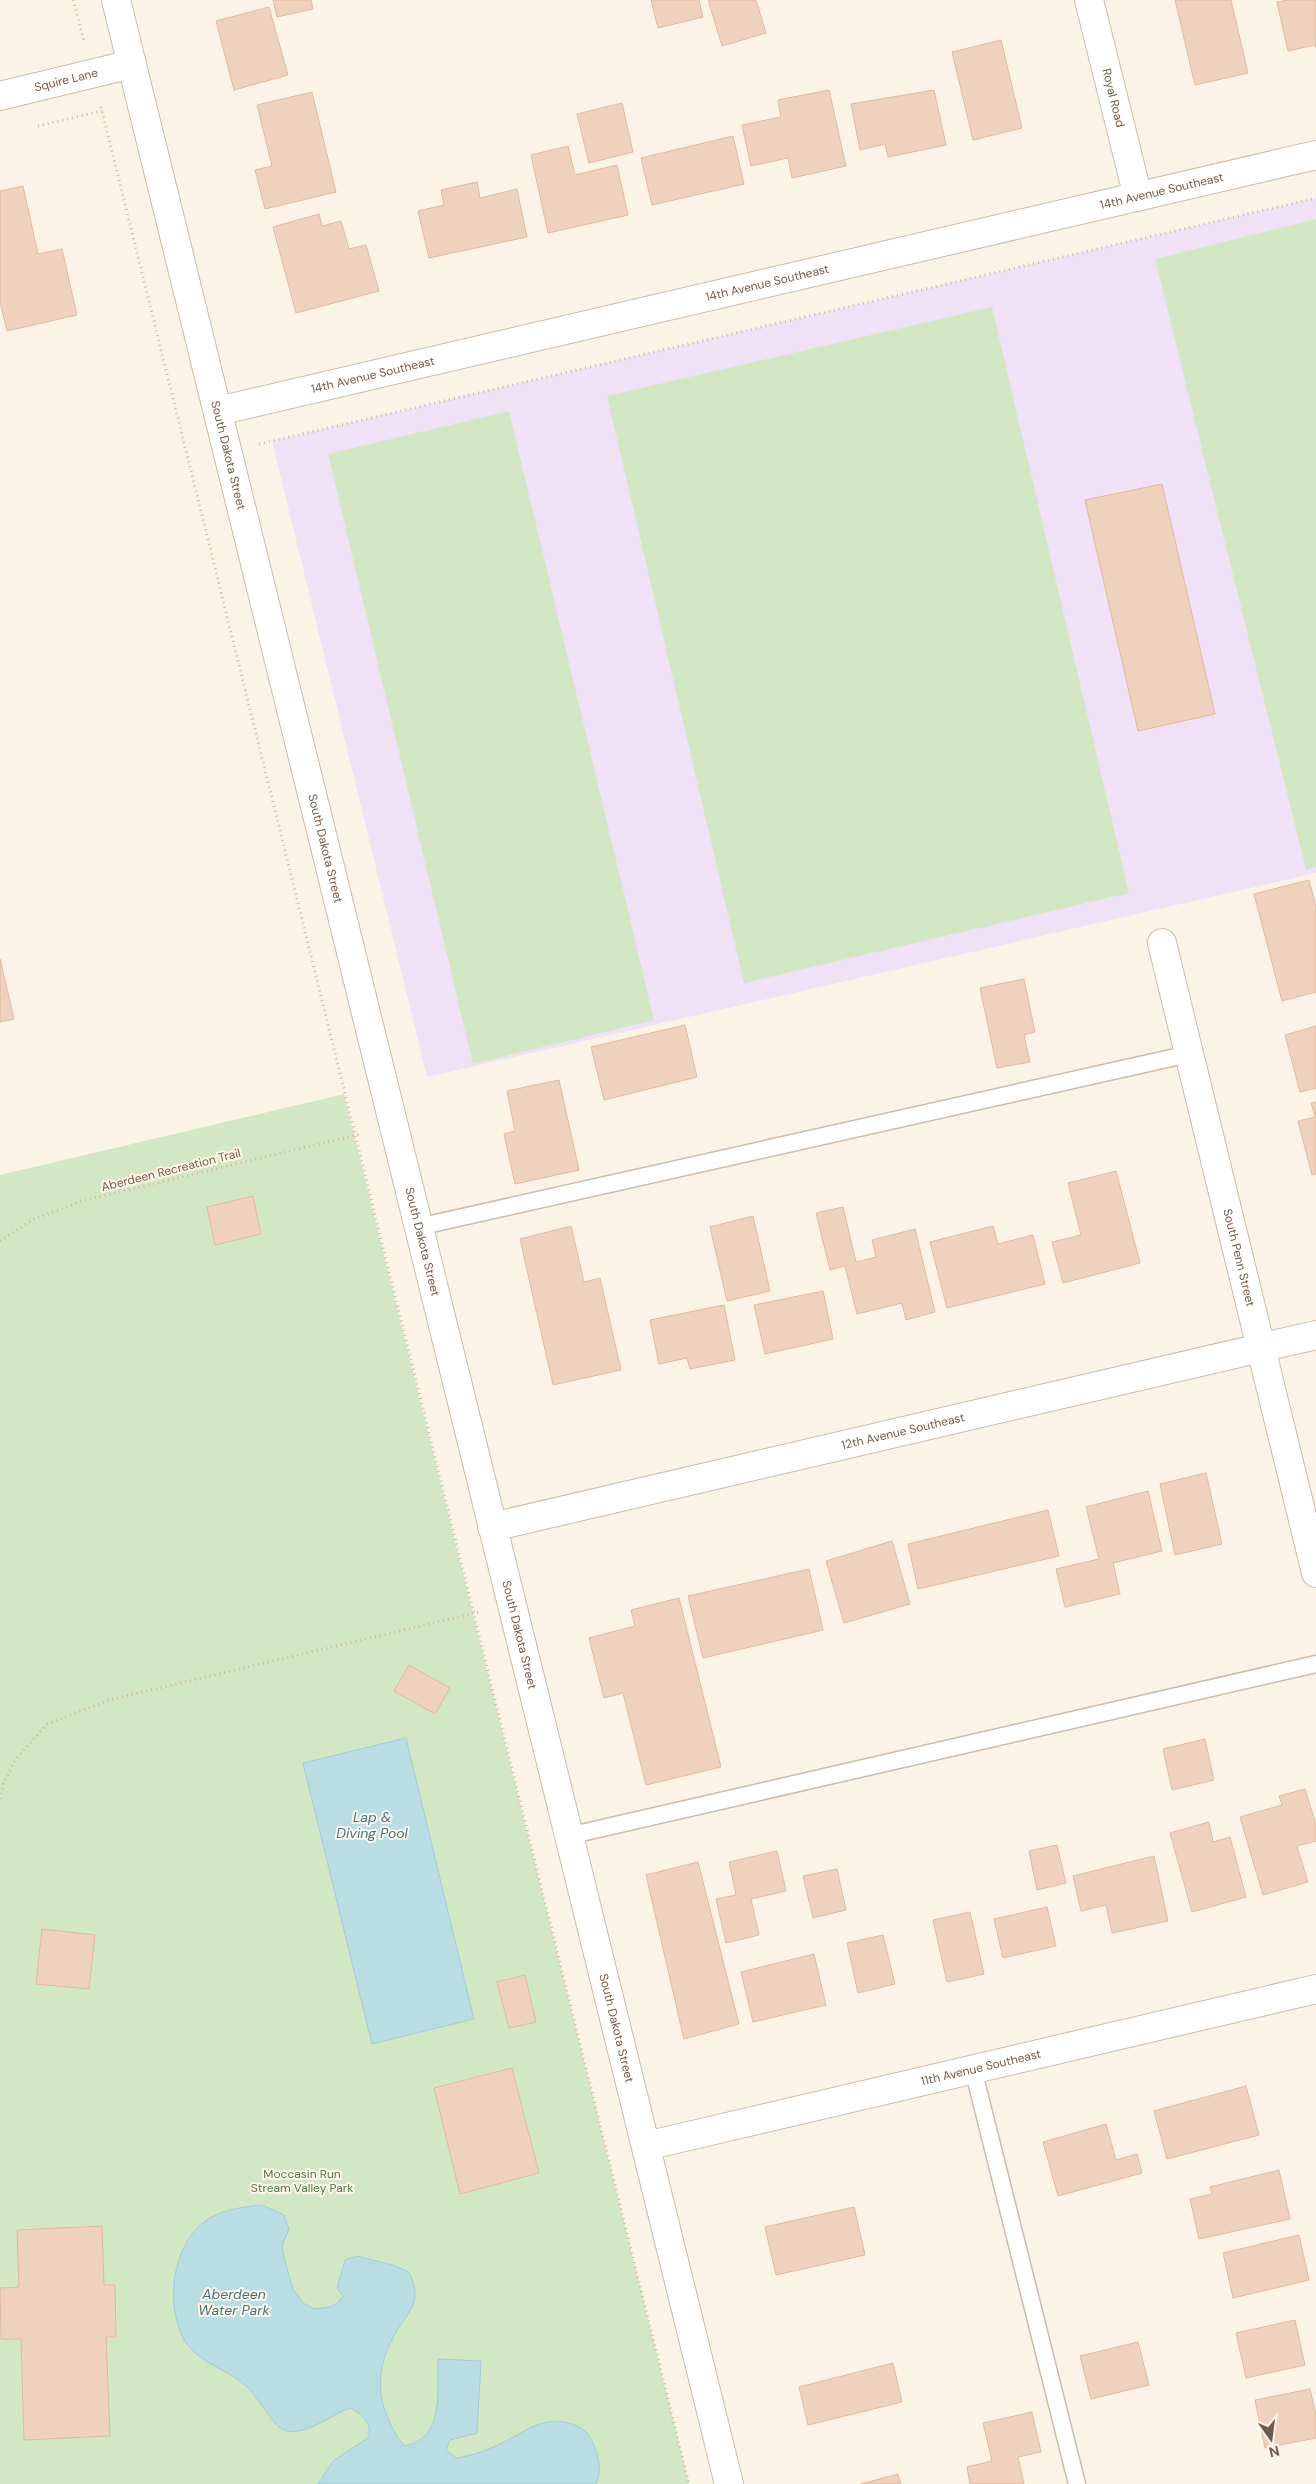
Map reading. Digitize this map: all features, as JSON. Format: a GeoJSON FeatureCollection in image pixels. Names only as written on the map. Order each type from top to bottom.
{"type":"FeatureCollection","features":[{"type":"Feature","properties":{"kind":"street","name":"South Dakota Street"},"geometry":{"type":"LineString","coordinates":[[116,0],[729,2484]]}},
{"type":"Feature","properties":{"kind":"street","name":"Royal Road"},"geometry":{"type":"LineString","coordinates":[[1089,0],[1138,197]]}},
{"type":"Feature","properties":{"kind":"street","name":"Squire Lane"},"geometry":{"type":"LineString","coordinates":[[0,96],[132,64]]}},
{"type":"Feature","properties":{"kind":"street","name":"14th Avenue Southeast"},"geometry":{"type":"LineString","coordinates":[[218,411],[1316,156]]}},
{"type":"Feature","properties":{"kind":"street","name":"South Penn Street"},"geometry":{"type":"LineString","coordinates":[[1162,943],[1316,1573]]}},
{"type":"Feature","properties":{"kind":"street","name":"12th Avenue Southeast"},"geometry":{"type":"LineString","coordinates":[[492,1527],[1316,1335]]}},
{"type":"Feature","properties":{"kind":"street","name":"11th Avenue Southeast"},"geometry":{"type":"LineString","coordinates":[[646,2146],[1316,1989]]}},
{"type":"Feature","properties":{"kind":"lane"},"geometry":{"type":"LineString","coordinates":[[418,1227],[1189,1054]]}},
{"type":"Feature","properties":{"kind":"lane"},"geometry":{"type":"LineString","coordinates":[[568,1836],[1316,1664]]}},
{"type":"Feature","properties":{"kind":"lane"},"geometry":{"type":"LineString","coordinates":[[973,2069],[1077,2484]]}},
{"type":"Feature","properties":{"kind":"path"},"geometry":{"type":"LineString","coordinates":[[38,126],[102,111],[689,2484]]}},
{"type":"Feature","properties":{"kind":"path"},"geometry":{"type":"LineString","coordinates":[[189,465],[228,452],[1316,198]]}},
{"type":"Feature","properties":{"kind":"path","name":"Aberdeen Recreation Trail"},"geometry":{"type":"LineString","coordinates":[[0,1241],[34,1219],[82,1201],[354,1135]]}},
{"type":"Feature","properties":{"kind":"path"},"geometry":{"type":"LineString","coordinates":[[0,1799],[4,1782],[15,1760],[47,1724],[109,1700],[473,1614]]}},
{"type":"Feature","properties":{"kind":"shaded area"},"geometry":{"type":"Polygon","coordinates":[[[1316,198],[1316,873],[427,1077],[272,441],[1316,198]]]}},
{"type":"Feature","properties":{"kind":"green space"},"geometry":{"type":"Polygon","coordinates":[[[1316,219],[1316,867],[1306,870],[1155,259],[1316,219]]]}},
{"type":"Feature","properties":{"kind":"green space"},"geometry":{"type":"Polygon","coordinates":[[[992,307],[1129,893],[744,983],[607,396],[992,307]]]}},
{"type":"Feature","properties":{"kind":"green space"},"geometry":{"type":"Polygon","coordinates":[[[509,411],[654,1020],[473,1064],[328,454],[509,411]]]}},
{"type":"Feature","properties":{"kind":"green space","name":"Moccasin Run Stream Valley Park"},"geometry":{"type":"Polygon","coordinates":[[[344,1094],[689,2484],[0,2484],[0,1175],[344,1094]]]}},
{"type":"Feature","properties":{"kind":"water","name":"Lap & Diving Pool"},"geometry":{"type":"Polygon","coordinates":[[[406,1738],[474,2019],[372,2044],[303,1763],[406,1738]]]}},
{"type":"Feature","properties":{"kind":"water","name":"Aberdeen Water Park"},"geometry":{"type":"Polygon","coordinates":[[[262,2205],[284,2215],[289,2229],[282,2245],[293,2289],[303,2303],[315,2309],[330,2307],[339,2302],[343,2296],[337,2288],[345,2260],[357,2256],[393,2265],[409,2272],[415,2290],[413,2306],[396,2332],[387,2351],[383,2361],[380,2382],[386,2413],[394,2431],[405,2446],[418,2441],[427,2434],[433,2423],[438,2398],[438,2359],[481,2361],[477,2433],[450,2440],[446,2450],[456,2458],[467,2456],[494,2447],[536,2426],[554,2421],[564,2422],[581,2428],[592,2440],[599,2464],[596,2484],[318,2484],[333,2461],[369,2437],[369,2427],[365,2419],[350,2408],[303,2430],[287,2431],[282,2429],[271,2419],[247,2387],[207,2362],[192,2350],[179,2329],[175,2312],[175,2277],[179,2260],[186,2244],[196,2230],[208,2219],[221,2213],[262,2205]]]}},
{"type":"Feature","properties":{"kind":"building"},"geometry":{"type":"Polygon","coordinates":[[[273,0],[311,0],[313,9],[277,17],[273,0]]]}},
{"type":"Feature","properties":{"kind":"building"},"geometry":{"type":"Polygon","coordinates":[[[651,0],[699,0],[703,17],[658,28],[651,0]]]}},
{"type":"Feature","properties":{"kind":"building"},"geometry":{"type":"Polygon","coordinates":[[[708,0],[756,0],[766,33],[722,46],[708,0]]]}},
{"type":"Feature","properties":{"kind":"building"},"geometry":{"type":"Polygon","coordinates":[[[1175,0],[1231,0],[1248,73],[1195,85],[1175,0]]]}},
{"type":"Feature","properties":{"kind":"building"},"geometry":{"type":"Polygon","coordinates":[[[1316,0],[1316,48],[1315,45],[1288,51],[1277,2],[1316,0]]]}},
{"type":"Feature","properties":{"kind":"building"},"geometry":{"type":"Polygon","coordinates":[[[269,7],[288,75],[234,90],[216,21],[269,7]]]}},
{"type":"Feature","properties":{"kind":"building"},"geometry":{"type":"Polygon","coordinates":[[[1001,40],[1022,128],[973,140],[952,52],[1001,40]]]}},
{"type":"Feature","properties":{"kind":"building"},"geometry":{"type":"Polygon","coordinates":[[[829,90],[846,166],[792,178],[788,158],[751,166],[742,125],[781,117],[778,100],[829,90]]]}},
{"type":"Feature","properties":{"kind":"building"},"geometry":{"type":"Polygon","coordinates":[[[934,90],[946,145],[888,157],[885,144],[860,150],[851,104],[934,90]]]}},
{"type":"Feature","properties":{"kind":"building"},"geometry":{"type":"Polygon","coordinates":[[[312,92],[336,192],[265,209],[255,170],[272,166],[257,105],[312,92]]]}},
{"type":"Feature","properties":{"kind":"building"},"geometry":{"type":"Polygon","coordinates":[[[622,103],[633,152],[589,163],[577,114],[622,103]]]}},
{"type":"Feature","properties":{"kind":"building"},"geometry":{"type":"Polygon","coordinates":[[[733,136],[744,184],[652,205],[641,158],[733,136]]]}},
{"type":"Feature","properties":{"kind":"building"},"geometry":{"type":"Polygon","coordinates":[[[568,146],[575,175],[617,165],[628,215],[548,233],[531,155],[568,146]]]}},
{"type":"Feature","properties":{"kind":"building"},"geometry":{"type":"Polygon","coordinates":[[[477,182],[480,198],[517,189],[527,237],[429,258],[418,211],[444,205],[441,190],[477,182]]]}},
{"type":"Feature","properties":{"kind":"building"},"geometry":{"type":"Polygon","coordinates":[[[23,186],[38,254],[62,249],[77,315],[7,331],[0,302],[0,191],[23,186]]]}},
{"type":"Feature","properties":{"kind":"building"},"geometry":{"type":"Polygon","coordinates":[[[319,214],[322,226],[341,221],[349,249],[366,245],[379,291],[296,313],[273,227],[319,214]]]}},
{"type":"Feature","properties":{"kind":"building"},"geometry":{"type":"Polygon","coordinates":[[[1162,484],[1215,714],[1138,731],[1085,500],[1162,484]]]}},
{"type":"Feature","properties":{"kind":"building"},"geometry":{"type":"Polygon","coordinates":[[[1309,880],[1316,906],[1316,992],[1282,1001],[1254,894],[1309,880]]]}},
{"type":"Feature","properties":{"kind":"building"},"geometry":{"type":"Polygon","coordinates":[[[0,959],[14,1019],[0,1022],[0,959]]]}},
{"type":"Feature","properties":{"kind":"building"},"geometry":{"type":"Polygon","coordinates":[[[1024,979],[1035,1032],[1024,1035],[1030,1062],[997,1068],[980,988],[1024,979]]]}},
{"type":"Feature","properties":{"kind":"building"},"geometry":{"type":"Polygon","coordinates":[[[685,1025],[697,1077],[604,1100],[591,1047],[685,1025]]]}},
{"type":"Feature","properties":{"kind":"building"},"geometry":{"type":"Polygon","coordinates":[[[1316,1026],[1316,1088],[1300,1092],[1285,1035],[1316,1026]]]}},
{"type":"Feature","properties":{"kind":"building"},"geometry":{"type":"Polygon","coordinates":[[[559,1080],[579,1170],[515,1184],[504,1134],[515,1131],[507,1091],[559,1080]]]}},
{"type":"Feature","properties":{"kind":"building"},"geometry":{"type":"Polygon","coordinates":[[[1316,1102],[1316,1174],[1312,1175],[1298,1121],[1315,1117],[1311,1103],[1316,1102]]]}},
{"type":"Feature","properties":{"kind":"building"},"geometry":{"type":"Polygon","coordinates":[[[1116,1171],[1140,1263],[1063,1283],[1052,1242],[1081,1235],[1068,1183],[1116,1171]]]}},
{"type":"Feature","properties":{"kind":"building"},"geometry":{"type":"Polygon","coordinates":[[[253,1196],[261,1234],[215,1245],[207,1207],[253,1196]]]}},
{"type":"Feature","properties":{"kind":"building"},"geometry":{"type":"Polygon","coordinates":[[[843,1207],[856,1262],[876,1257],[872,1240],[915,1229],[935,1312],[906,1320],[902,1303],[857,1314],[845,1266],[830,1270],[816,1213],[843,1207]]]}},
{"type":"Feature","properties":{"kind":"building"},"geometry":{"type":"Polygon","coordinates":[[[753,1216],[770,1291],[727,1301],[710,1227],[753,1216]]]}},
{"type":"Feature","properties":{"kind":"building"},"geometry":{"type":"Polygon","coordinates":[[[571,1226],[584,1282],[600,1278],[621,1370],[553,1385],[520,1239],[571,1226]]]}},
{"type":"Feature","properties":{"kind":"building"},"geometry":{"type":"Polygon","coordinates":[[[993,1226],[998,1244],[1033,1235],[1045,1284],[947,1308],[930,1242],[993,1226]]]}},
{"type":"Feature","properties":{"kind":"building"},"geometry":{"type":"Polygon","coordinates":[[[823,1291],[833,1339],[765,1354],[754,1305],[823,1291]]]}},
{"type":"Feature","properties":{"kind":"building"},"geometry":{"type":"Polygon","coordinates":[[[724,1305],[735,1360],[690,1369],[687,1358],[659,1364],[650,1320],[724,1305]]]}},
{"type":"Feature","properties":{"kind":"building"},"geometry":{"type":"Polygon","coordinates":[[[1206,1473],[1222,1544],[1175,1555],[1160,1484],[1206,1473]]]}},
{"type":"Feature","properties":{"kind":"building"},"geometry":{"type":"Polygon","coordinates":[[[1148,1491],[1162,1551],[1113,1563],[1120,1594],[1065,1607],[1056,1569],[1099,1559],[1086,1507],[1148,1491]]]}},
{"type":"Feature","properties":{"kind":"building"},"geometry":{"type":"Polygon","coordinates":[[[1048,1510],[1059,1556],[918,1589],[908,1544],[1048,1510]]]}},
{"type":"Feature","properties":{"kind":"building"},"geometry":{"type":"Polygon","coordinates":[[[892,1541],[910,1604],[844,1623],[826,1561],[892,1541]]]}},
{"type":"Feature","properties":{"kind":"building"},"geometry":{"type":"Polygon","coordinates":[[[809,1569],[823,1630],[703,1658],[688,1596],[809,1569]]]}},
{"type":"Feature","properties":{"kind":"building"},"geometry":{"type":"Polygon","coordinates":[[[679,1598],[721,1767],[646,1785],[623,1693],[604,1698],[589,1638],[635,1626],[631,1610],[679,1598]]]}},
{"type":"Feature","properties":{"kind":"building"},"geometry":{"type":"Polygon","coordinates":[[[409,1665],[450,1688],[435,1714],[394,1691],[409,1665]]]}},
{"type":"Feature","properties":{"kind":"building"},"geometry":{"type":"Polygon","coordinates":[[[1205,1739],[1214,1780],[1172,1790],[1163,1749],[1205,1739]]]}},
{"type":"Feature","properties":{"kind":"building"},"geometry":{"type":"Polygon","coordinates":[[[1305,1789],[1316,1825],[1316,1841],[1297,1846],[1308,1882],[1263,1895],[1240,1817],[1282,1805],[1279,1796],[1305,1789]]]}},
{"type":"Feature","properties":{"kind":"building"},"geometry":{"type":"Polygon","coordinates":[[[1209,1822],[1213,1842],[1230,1837],[1246,1897],[1192,1912],[1170,1833],[1209,1822]]]}},
{"type":"Feature","properties":{"kind":"building"},"geometry":{"type":"Polygon","coordinates":[[[1057,1845],[1066,1883],[1037,1890],[1029,1851],[1057,1845]]]}},
{"type":"Feature","properties":{"kind":"building"},"geometry":{"type":"Polygon","coordinates":[[[777,1851],[786,1891],[751,1899],[759,1935],[726,1943],[716,1899],[736,1895],[729,1862],[777,1851]]]}},
{"type":"Feature","properties":{"kind":"building"},"geometry":{"type":"Polygon","coordinates":[[[1154,1856],[1168,1921],[1112,1933],[1106,1905],[1081,1911],[1073,1876],[1154,1856]]]}},
{"type":"Feature","properties":{"kind":"building"},"geometry":{"type":"Polygon","coordinates":[[[698,1862],[739,2024],[684,2039],[646,1875],[698,1862]]]}},
{"type":"Feature","properties":{"kind":"building"},"geometry":{"type":"Polygon","coordinates":[[[837,1869],[846,1910],[813,1918],[803,1876],[837,1869]]]}},
{"type":"Feature","properties":{"kind":"building"},"geometry":{"type":"Polygon","coordinates":[[[1047,1907],[1056,1946],[1003,1958],[994,1919],[1047,1907]]]}},
{"type":"Feature","properties":{"kind":"building"},"geometry":{"type":"Polygon","coordinates":[[[970,1912],[984,1974],[947,1982],[933,1920],[970,1912]]]}},
{"type":"Feature","properties":{"kind":"building"},"geometry":{"type":"Polygon","coordinates":[[[42,1929],[95,1935],[89,1989],[36,1984],[42,1929]]]}},
{"type":"Feature","properties":{"kind":"building"},"geometry":{"type":"Polygon","coordinates":[[[883,1935],[895,1984],[858,1993],[847,1943],[883,1935]]]}},
{"type":"Feature","properties":{"kind":"building"},"geometry":{"type":"Polygon","coordinates":[[[814,1954],[826,2005],[753,2022],[741,1972],[814,1954]]]}},
{"type":"Feature","properties":{"kind":"building"},"geometry":{"type":"Polygon","coordinates":[[[525,1975],[536,2022],[509,2028],[497,1982],[525,1975]]]}},
{"type":"Feature","properties":{"kind":"building"},"geometry":{"type":"Polygon","coordinates":[[[512,2068],[539,2173],[460,2194],[434,2088],[512,2068]]]}},
{"type":"Feature","properties":{"kind":"building"},"geometry":{"type":"Polygon","coordinates":[[[1246,2086],[1259,2135],[1167,2159],[1154,2111],[1246,2086]]]}},
{"type":"Feature","properties":{"kind":"building"},"geometry":{"type":"Polygon","coordinates":[[[1106,2124],[1116,2160],[1137,2154],[1142,2173],[1058,2196],[1043,2142],[1106,2124]]]}},
{"type":"Feature","properties":{"kind":"building"},"geometry":{"type":"Polygon","coordinates":[[[1279,2170],[1290,2219],[1199,2239],[1190,2199],[1212,2194],[1210,2187],[1279,2170]]]}},
{"type":"Feature","properties":{"kind":"building"},"geometry":{"type":"Polygon","coordinates":[[[854,2207],[865,2255],[776,2275],[765,2227],[854,2207]]]}},
{"type":"Feature","properties":{"kind":"building"},"geometry":{"type":"Polygon","coordinates":[[[102,2226],[104,2285],[115,2285],[116,2337],[106,2337],[110,2436],[24,2440],[21,2339],[1,2339],[0,2288],[19,2287],[17,2230],[102,2226]]]}},
{"type":"Feature","properties":{"kind":"building"},"geometry":{"type":"Polygon","coordinates":[[[1299,2235],[1309,2280],[1233,2298],[1223,2253],[1299,2235]]]}},
{"type":"Feature","properties":{"kind":"building"},"geometry":{"type":"Polygon","coordinates":[[[1295,2320],[1305,2365],[1246,2378],[1236,2333],[1295,2320]]]}},
{"type":"Feature","properties":{"kind":"building"},"geometry":{"type":"Polygon","coordinates":[[[1138,2342],[1149,2385],[1091,2399],[1080,2356],[1138,2342]]]}},
{"type":"Feature","properties":{"kind":"building"},"geometry":{"type":"Polygon","coordinates":[[[893,2363],[902,2402],[808,2425],[799,2387],[893,2363]]]}},
{"type":"Feature","properties":{"kind":"building"},"geometry":{"type":"Polygon","coordinates":[[[1310,2389],[1316,2415],[1316,2438],[1265,2448],[1255,2400],[1310,2389]]]}},
{"type":"Feature","properties":{"kind":"building"},"geometry":{"type":"Polygon","coordinates":[[[1032,2412],[1041,2452],[1018,2457],[1024,2484],[970,2484],[967,2467],[992,2461],[983,2423],[1032,2412]]]}},
{"type":"Feature","properties":{"kind":"building"},"geometry":{"type":"Polygon","coordinates":[[[898,2474],[901,2484],[861,2484],[898,2474]]]}}]}
